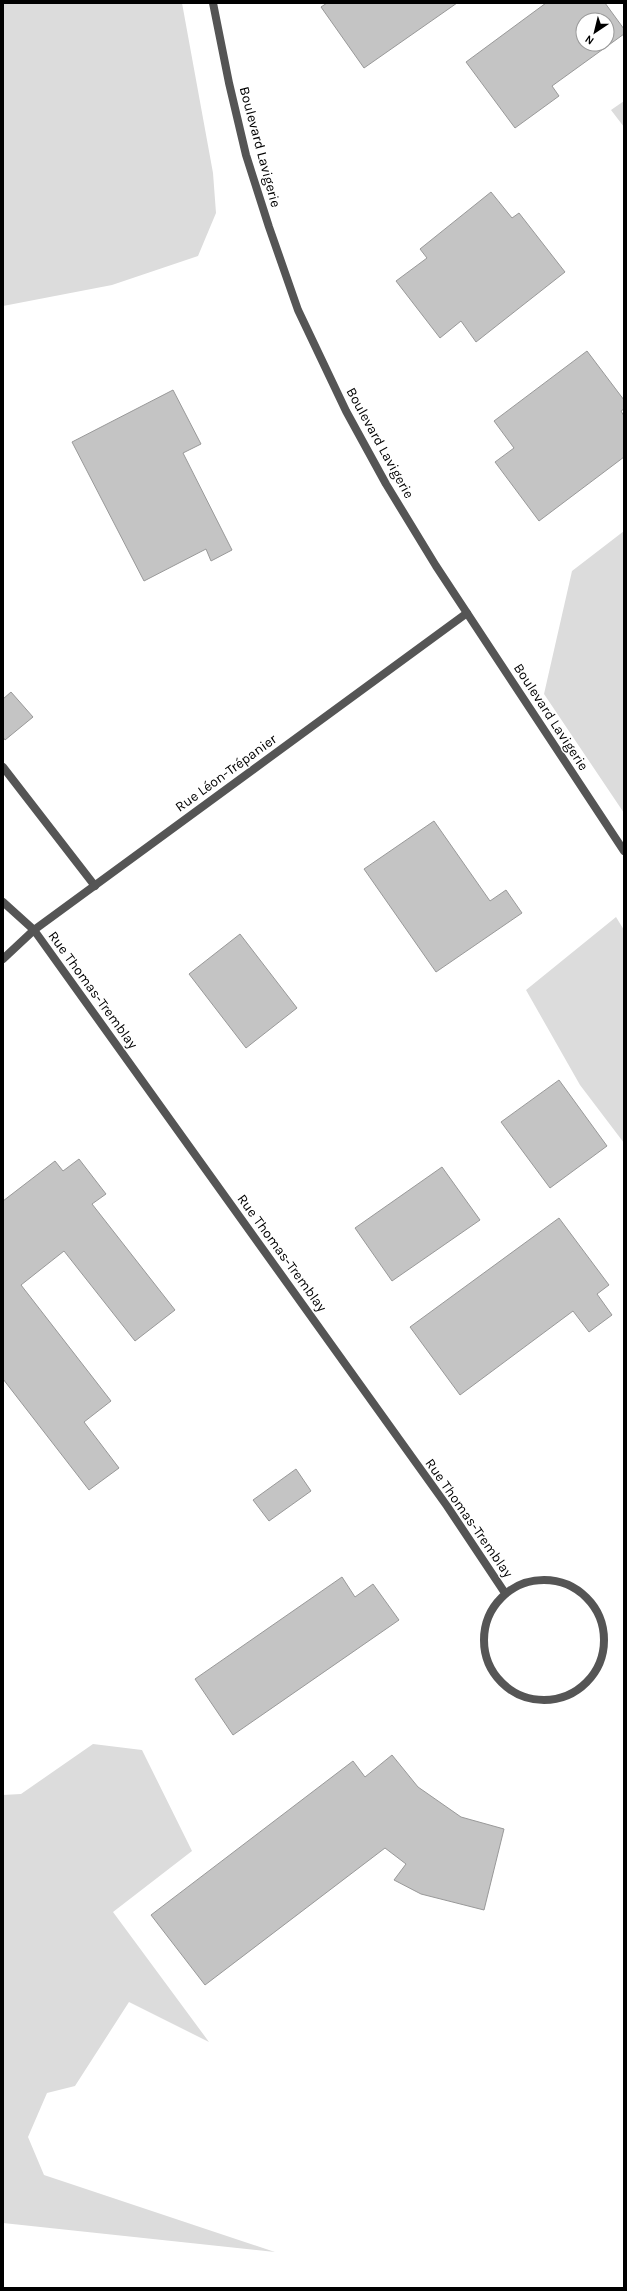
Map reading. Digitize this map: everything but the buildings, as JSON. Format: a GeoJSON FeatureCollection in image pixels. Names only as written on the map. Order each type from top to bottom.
{"type":"FeatureCollection","features":[{"type":"Feature","properties":{"kind":"street","name":"Boulevard Lavigerie"},"geometry":{"type":"LineString","coordinates":[[213,3],[229,84],[246,155],[298,310],[346,411],[386,484],[467,613],[624,851]]}},
{"type":"Feature","properties":{"kind":"street","name":"Rue Léon-Trépanier"},"geometry":{"type":"LineString","coordinates":[[3,959],[34,930],[467,613]]}},
{"type":"Feature","properties":{"kind":"street"},"geometry":{"type":"LineString","coordinates":[[3,767],[95,886]]}},
{"type":"Feature","properties":{"kind":"street","name":"Rue Thomas-Tremblay"},"geometry":{"type":"LineString","coordinates":[[3,902],[34,930],[442,1500],[506,1593]]}},
{"type":"Feature","properties":{"kind":"street","name":"Rue Thomas-Tremblay"},"geometry":{"type":"LineString","coordinates":[[553,1580],[577,1589],[595,1606],[604,1630],[603,1655],[592,1678],[572,1694],[548,1700],[524,1697],[502,1683],[488,1662],[484,1637],[490,1613],[506,1593],[528,1581],[553,1580]]}},
{"type":"Feature","properties":{"kind":"shaded area"},"geometry":{"type":"Polygon","coordinates":[[[3,3],[182,3],[213,173],[216,213],[198,256],[112,285],[3,306],[3,3]]]}},
{"type":"Feature","properties":{"kind":"shaded area"},"geometry":{"type":"Polygon","coordinates":[[[624,101],[624,127],[611,110],[624,101]]]}},
{"type":"Feature","properties":{"kind":"shaded area"},"geometry":{"type":"Polygon","coordinates":[[[624,531],[624,813],[544,694],[572,571],[624,531]]]}},
{"type":"Feature","properties":{"kind":"shaded area"},"geometry":{"type":"Polygon","coordinates":[[[616,917],[624,930],[624,1143],[580,1085],[526,990],[616,917]]]}},
{"type":"Feature","properties":{"kind":"shaded area"},"geometry":{"type":"Polygon","coordinates":[[[93,1744],[142,1750],[192,1851],[113,1912],[209,2042],[129,2002],[75,2086],[47,2093],[28,2137],[44,2175],[275,2252],[3,2223],[3,1795],[21,1794],[93,1744]]]}}]}
